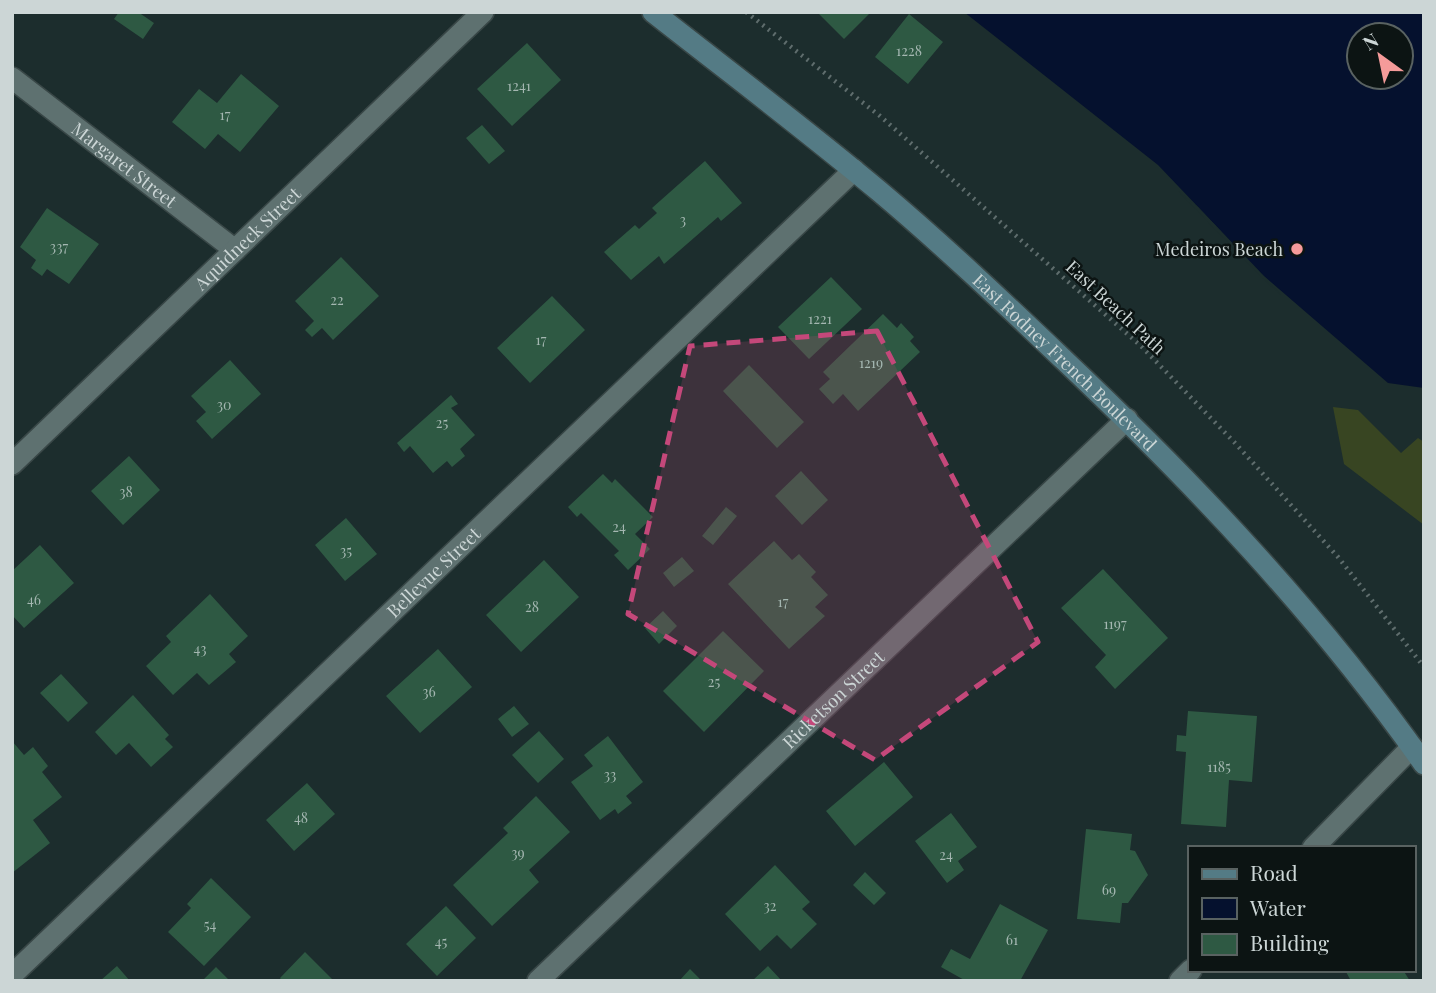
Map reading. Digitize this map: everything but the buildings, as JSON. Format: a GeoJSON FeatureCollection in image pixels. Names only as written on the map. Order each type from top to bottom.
{"type":"FeatureCollection","features":[{"type":"Feature","properties":{"kind":"main road","name":"East Rodney French Boulevard"},"geometry":{"type":"LineString","coordinates":[[653,12],[854,170],[1004,303],[1127,419],[1224,517],[1275,574],[1356,672],[1418,755]]}},
{"type":"Feature","properties":{"kind":"street","name":"Aquidneck Street"},"geometry":{"type":"LineString","coordinates":[[12,464],[483,12]]}},
{"type":"Feature","properties":{"kind":"street","name":"Margaret Street"},"geometry":{"type":"LineString","coordinates":[[12,78],[235,250]]}},
{"type":"Feature","properties":{"kind":"street","name":"Bellevue Street"},"geometry":{"type":"LineString","coordinates":[[12,975],[854,170]]}},
{"type":"Feature","properties":{"kind":"street","name":"Ricketson Street"},"geometry":{"type":"LineString","coordinates":[[538,981],[1127,419]]}},
{"type":"Feature","properties":{"kind":"street"},"geometry":{"type":"LineString","coordinates":[[1315,846],[1418,755]]}},
{"type":"Feature","properties":{"kind":"path","name":"East Beach Path"},"geometry":{"type":"LineString","coordinates":[[746,12],[880,117],[1141,346],[1235,443],[1338,557],[1424,667]]}},
{"type":"Feature","properties":{"kind":"highlighted area"},"geometry":{"type":"Polygon","coordinates":[[[877,331],[1038,642],[875,760],[628,614],[690,346],[877,331]]]}},
{"type":"Feature","properties":{"kind":"green space"},"geometry":{"type":"Polygon","coordinates":[[[1333,407],[1358,410],[1401,453],[1418,438],[1424,442],[1424,525],[1344,464],[1333,407]]]}},
{"type":"Feature","properties":{"kind":"water"},"geometry":{"type":"Polygon","coordinates":[[[964,12],[1424,12],[1424,388],[1388,383],[1264,276],[1158,165],[964,12]]]}},
{"type":"Feature","properties":{"kind":"pier"},"geometry":{"type":"Polygon","coordinates":[[[1178,191],[1198,207],[1281,295],[1262,278],[1178,191]]]}},
{"type":"Feature","properties":{"kind":"place","name":"Medeiros Beach"},"geometry":{"type":"Point","coordinates":[1297,249]}}]}
